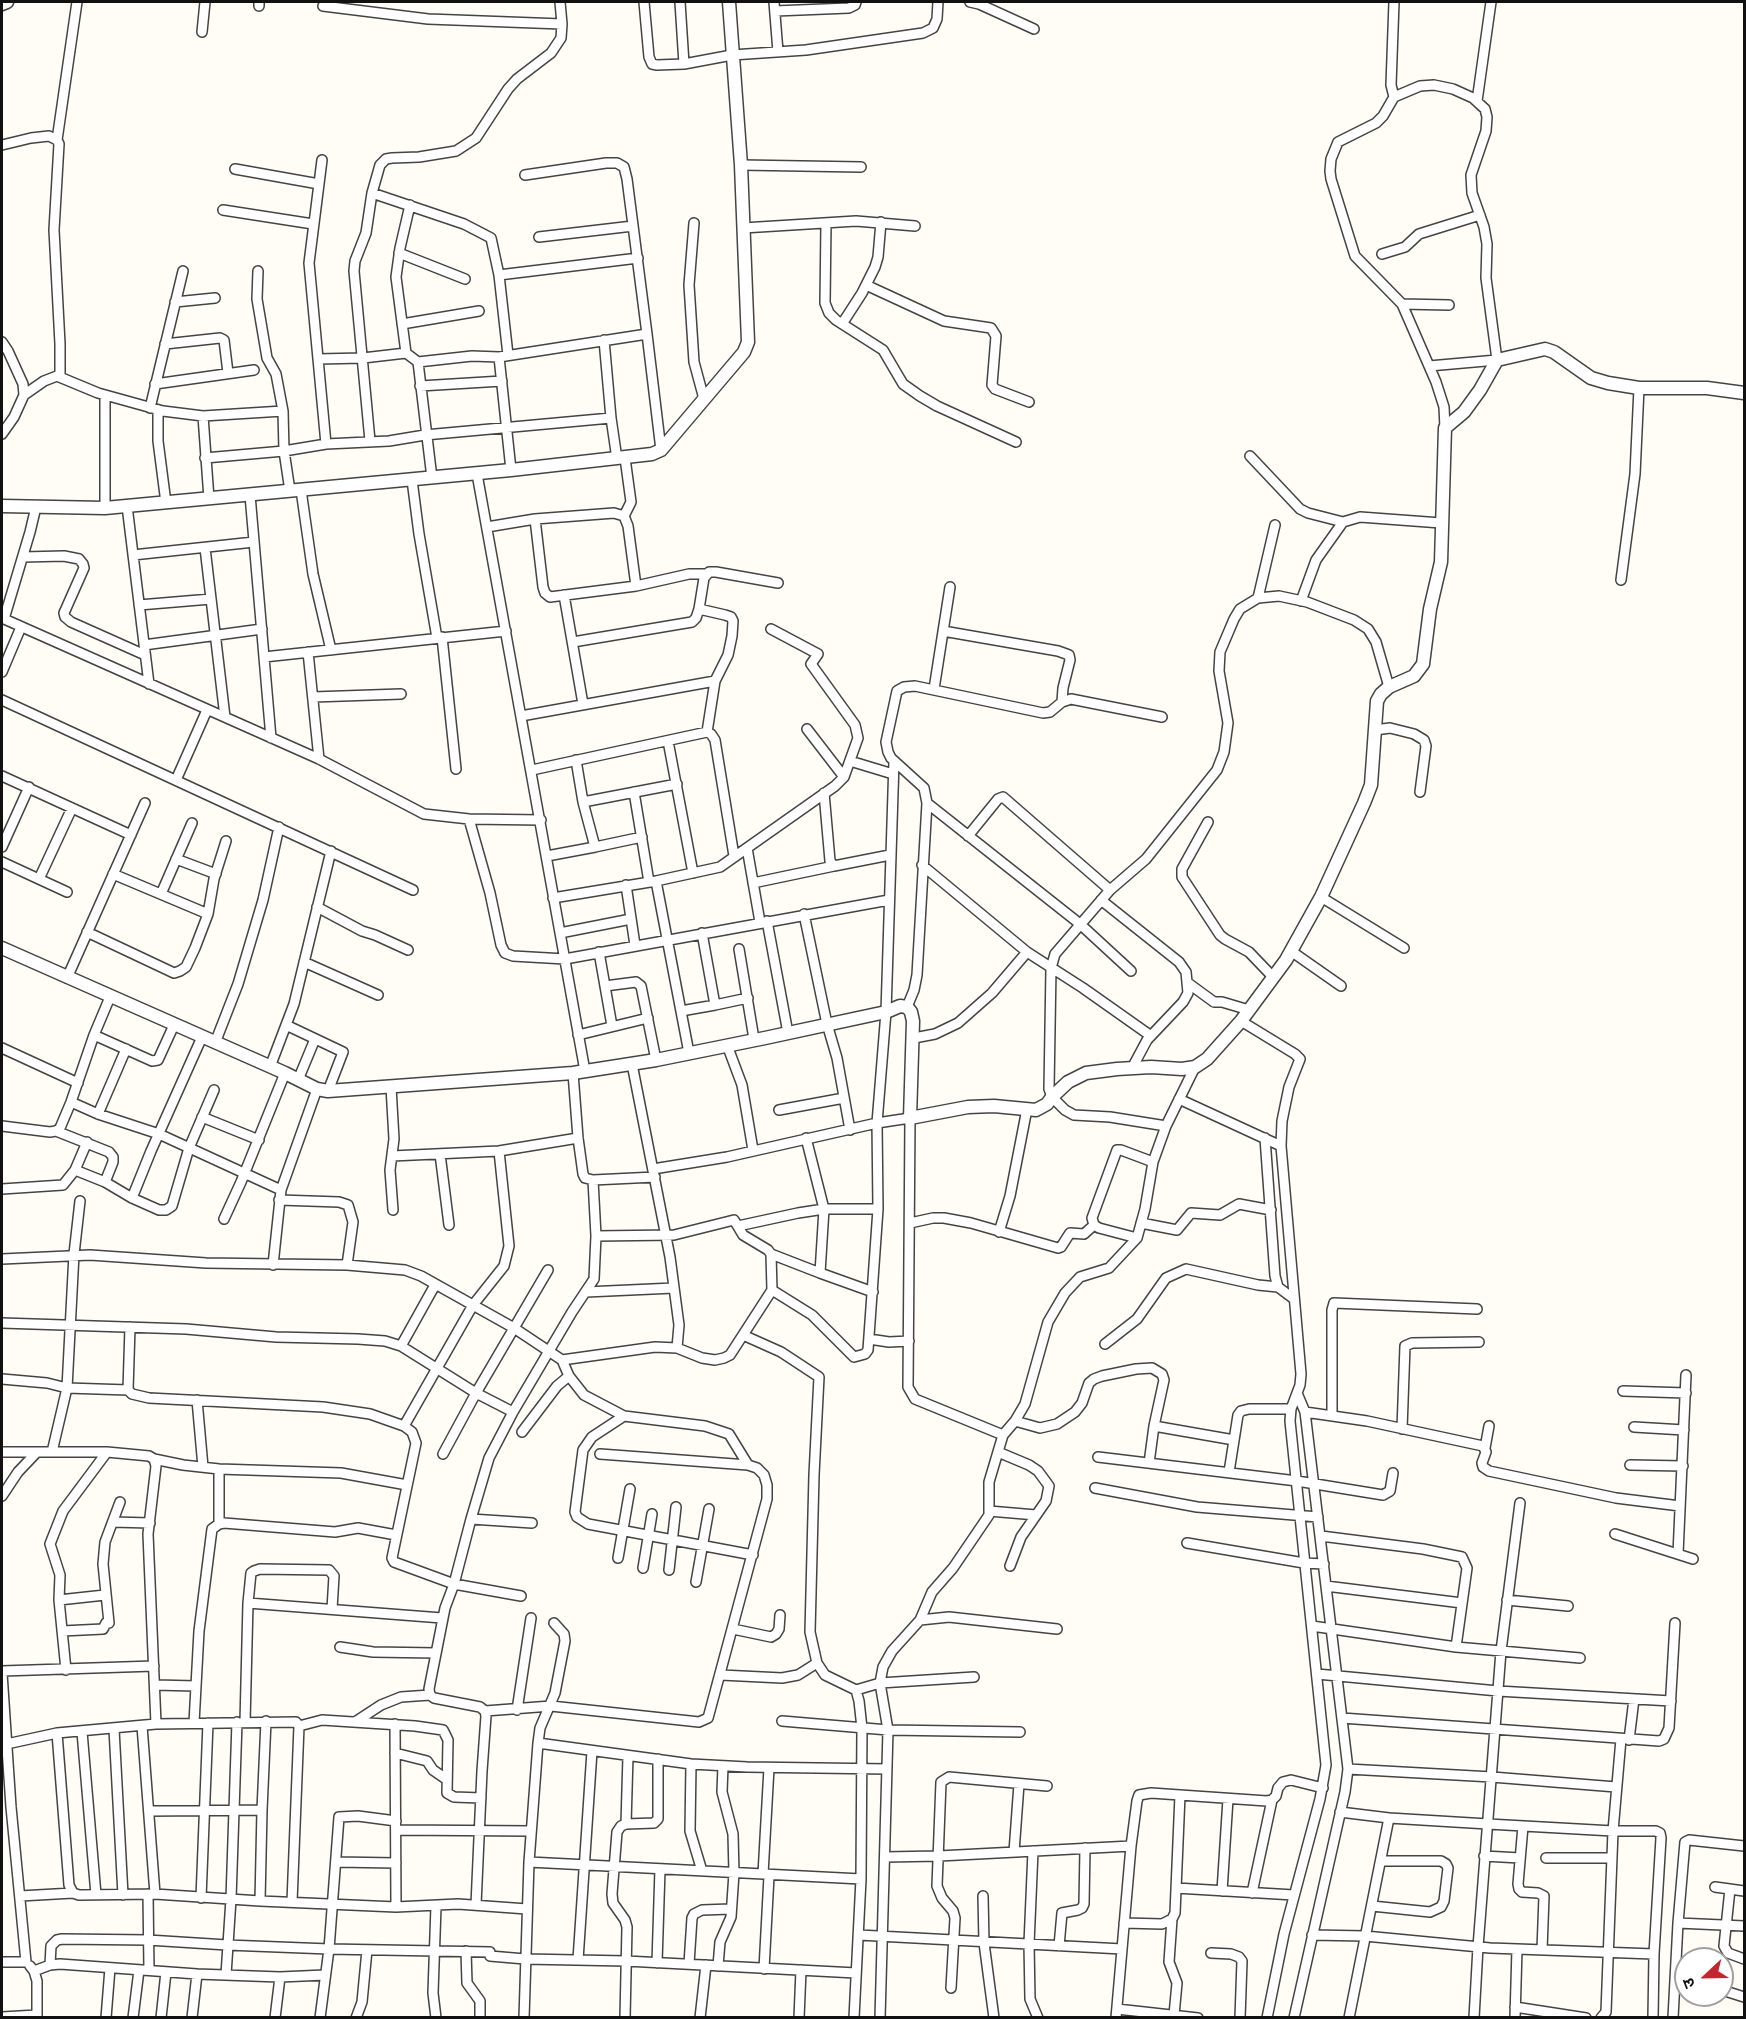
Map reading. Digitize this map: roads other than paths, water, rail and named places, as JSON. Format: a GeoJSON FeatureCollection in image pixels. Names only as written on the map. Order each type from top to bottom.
{"type":"FeatureCollection","features":[{"type":"Feature","properties":{"kind":"street"},"geometry":{"type":"LineString","coordinates":[[2,4],[7,2]]}},
{"type":"Feature","properties":{"kind":"street"},"geometry":{"type":"LineString","coordinates":[[60,376],[54,230],[59,144],[57,140],[77,2]]}},
{"type":"Feature","properties":{"kind":"street"},"geometry":{"type":"LineString","coordinates":[[201,32],[205,2]]}},
{"type":"Feature","properties":{"kind":"street"},"geometry":{"type":"LineString","coordinates":[[370,441],[354,271],[355,261],[366,234],[372,193],[380,165],[387,159],[456,151],[476,138],[508,89],[517,79],[551,53],[561,38],[560,2]]}},
{"type":"Feature","properties":{"kind":"street"},"geometry":{"type":"LineString","coordinates":[[644,2],[649,57],[652,64],[657,65],[806,50],[923,33],[933,28],[937,19],[938,2]]}},
{"type":"Feature","properties":{"kind":"street"},"geometry":{"type":"LineString","coordinates":[[680,2],[684,64]]}},
{"type":"Feature","properties":{"kind":"street"},"geometry":{"type":"LineString","coordinates":[[2,506],[105,508],[166,503],[477,474],[652,454],[661,450],[744,352],[748,342],[741,165],[729,2]]}},
{"type":"Feature","properties":{"kind":"street"},"geometry":{"type":"LineString","coordinates":[[778,52],[774,6],[849,8],[856,2]]}},
{"type":"Feature","properties":{"kind":"street"},"geometry":{"type":"LineString","coordinates":[[970,2],[1034,29]]}},
{"type":"Feature","properties":{"kind":"street"},"geometry":{"type":"LineString","coordinates":[[1394,2],[1391,86],[1394,97]]}},
{"type":"Feature","properties":{"kind":"street"},"geometry":{"type":"LineString","coordinates":[[1477,100],[1491,2]]}},
{"type":"Feature","properties":{"kind":"street"},"geometry":{"type":"LineString","coordinates":[[323,6],[428,19],[562,24]]}},
{"type":"Feature","properties":{"kind":"street"},"geometry":{"type":"LineString","coordinates":[[477,474],[578,1035],[578,1138],[583,1174],[585,1178],[593,1180],[654,1173],[877,1123],[968,1107],[994,1106],[1036,1110],[1068,1082],[1086,1073],[1132,1068],[1195,1067],[1208,1059],[1241,1021],[1274,977],[1321,897],[1365,803],[1371,784],[1377,701],[1389,687],[1414,676],[1423,664],[1441,562],[1444,407],[1402,304],[1355,256],[1330,171],[1331,159],[1338,142],[1376,123],[1394,97],[1420,86],[1434,85],[1453,89],[1477,100],[1485,109],[1487,117],[1486,131],[1470,175],[1472,193],[1484,227],[1487,244],[1486,278],[1497,360],[1464,412],[1445,428]]}},
{"type":"Feature","properties":{"kind":"street"},"geometry":{"type":"LineString","coordinates":[[2,145],[49,136],[57,140]]}},
{"type":"Feature","properties":{"kind":"street"},"geometry":{"type":"LineString","coordinates":[[322,160],[309,263],[326,444]]}},
{"type":"Feature","properties":{"kind":"street"},"geometry":{"type":"LineString","coordinates":[[525,175],[606,163],[616,163],[624,167],[638,258],[661,450]]}},
{"type":"Feature","properties":{"kind":"street"},"geometry":{"type":"LineString","coordinates":[[741,165],[861,166]]}},
{"type":"Feature","properties":{"kind":"street"},"geometry":{"type":"LineString","coordinates":[[235,169],[319,184]]}},
{"type":"Feature","properties":{"kind":"street"},"geometry":{"type":"LineString","coordinates":[[372,193],[464,224],[491,238],[499,275],[502,381],[511,470]]}},
{"type":"Feature","properties":{"kind":"street"},"geometry":{"type":"LineString","coordinates":[[406,353],[396,277],[410,205]]}},
{"type":"Feature","properties":{"kind":"street"},"geometry":{"type":"LineString","coordinates":[[224,210],[314,224]]}},
{"type":"Feature","properties":{"kind":"street"},"geometry":{"type":"LineString","coordinates":[[1382,254],[1405,247],[1419,234],[1480,215]]}},
{"type":"Feature","properties":{"kind":"street"},"geometry":{"type":"LineString","coordinates":[[743,228],[856,221],[915,226]]}},
{"type":"Feature","properties":{"kind":"street"},"geometry":{"type":"LineString","coordinates":[[842,324],[866,285],[878,257],[881,222]]}},
{"type":"Feature","properties":{"kind":"street"},"geometry":{"type":"LineString","coordinates":[[694,223],[689,285],[694,362],[704,399]]}},
{"type":"Feature","properties":{"kind":"street"},"geometry":{"type":"LineString","coordinates":[[826,223],[825,303],[830,313],[842,324],[883,350],[903,384],[920,396],[1016,442]]}},
{"type":"Feature","properties":{"kind":"street"},"geometry":{"type":"LineString","coordinates":[[539,237],[633,226]]}},
{"type":"Feature","properties":{"kind":"street"},"geometry":{"type":"LineString","coordinates":[[399,254],[465,279]]}},
{"type":"Feature","properties":{"kind":"street"},"geometry":{"type":"LineString","coordinates":[[499,275],[638,258]]}},
{"type":"Feature","properties":{"kind":"street"},"geometry":{"type":"LineString","coordinates":[[166,503],[154,409],[155,384],[183,271]]}},
{"type":"Feature","properties":{"kind":"street"},"geometry":{"type":"LineString","coordinates":[[258,271],[258,299],[267,358],[276,374],[283,411],[284,451],[296,491],[331,650]]}},
{"type":"Feature","properties":{"kind":"street"},"geometry":{"type":"LineString","coordinates":[[866,285],[944,321],[991,328],[996,336],[992,385],[995,389],[1029,402]]}},
{"type":"Feature","properties":{"kind":"street"},"geometry":{"type":"LineString","coordinates":[[175,302],[215,298]]}},
{"type":"Feature","properties":{"kind":"street"},"geometry":{"type":"LineString","coordinates":[[1402,304],[1449,304]]}},
{"type":"Feature","properties":{"kind":"street"},"geometry":{"type":"LineString","coordinates":[[402,324],[478,311]]}},
{"type":"Feature","properties":{"kind":"street"},"geometry":{"type":"LineString","coordinates":[[318,359],[363,358],[406,353],[418,362],[472,356],[503,356],[647,334]]}},
{"type":"Feature","properties":{"kind":"street"},"geometry":{"type":"LineString","coordinates":[[165,344],[220,338],[224,340],[228,374]]}},
{"type":"Feature","properties":{"kind":"street"},"geometry":{"type":"LineString","coordinates":[[604,340],[611,418],[631,502],[624,516],[628,526],[636,586]]}},
{"type":"Feature","properties":{"kind":"street"},"geometry":{"type":"LineString","coordinates":[[2,342],[23,384],[24,395],[14,417],[2,434]]}},
{"type":"Feature","properties":{"kind":"street"},"geometry":{"type":"LineString","coordinates":[[1429,366],[1497,360],[1545,349],[1554,352],[1591,378],[1639,388],[1707,388],[1744,393]]}},
{"type":"Feature","properties":{"kind":"street"},"geometry":{"type":"LineString","coordinates":[[418,362],[432,478]]}},
{"type":"Feature","properties":{"kind":"street"},"geometry":{"type":"LineString","coordinates":[[155,384],[254,370]]}},
{"type":"Feature","properties":{"kind":"street"},"geometry":{"type":"LineString","coordinates":[[24,395],[52,377],[60,376],[77,386],[154,409],[203,416],[283,411]]}},
{"type":"Feature","properties":{"kind":"street"},"geometry":{"type":"LineString","coordinates":[[420,386],[502,381]]}},
{"type":"Feature","properties":{"kind":"street"},"geometry":{"type":"LineString","coordinates":[[1621,580],[1635,474],[1639,388]]}},
{"type":"Feature","properties":{"kind":"street"},"geometry":{"type":"LineString","coordinates":[[105,395],[105,508]]}},
{"type":"Feature","properties":{"kind":"street"},"geometry":{"type":"LineString","coordinates":[[203,416],[209,499]]}},
{"type":"Feature","properties":{"kind":"street"},"geometry":{"type":"LineString","coordinates":[[206,458],[284,451],[326,444],[389,441],[425,435],[611,418]]}},
{"type":"Feature","properties":{"kind":"street"},"geometry":{"type":"LineString","coordinates":[[1250,456],[1300,509],[1308,513],[1343,522],[1360,517],[1441,523]]}},
{"type":"Feature","properties":{"kind":"street"},"geometry":{"type":"LineString","coordinates":[[412,480],[419,534],[440,638],[456,769]]}},
{"type":"Feature","properties":{"kind":"street"},"geometry":{"type":"LineString","coordinates":[[250,495],[271,738]]}},
{"type":"Feature","properties":{"kind":"street"},"geometry":{"type":"LineString","coordinates":[[127,506],[149,684]]}},
{"type":"Feature","properties":{"kind":"street"},"geometry":{"type":"LineString","coordinates":[[36,507],[3,619],[319,759],[424,814],[468,819],[541,820]]}},
{"type":"Feature","properties":{"kind":"street"},"geometry":{"type":"LineString","coordinates":[[486,527],[535,519],[614,513],[624,516]]}},
{"type":"Feature","properties":{"kind":"street"},"geometry":{"type":"LineString","coordinates":[[535,519],[543,587],[545,593],[550,597],[636,586],[689,574],[716,572],[778,583]]}},
{"type":"Feature","properties":{"kind":"street"},"geometry":{"type":"LineString","coordinates":[[1301,601],[1316,560],[1343,522]]}},
{"type":"Feature","properties":{"kind":"street"},"geometry":{"type":"LineString","coordinates":[[1258,598],[1275,525]]}},
{"type":"Feature","properties":{"kind":"street"},"geometry":{"type":"LineString","coordinates":[[133,555],[254,542]]}},
{"type":"Feature","properties":{"kind":"street"},"geometry":{"type":"LineString","coordinates":[[205,548],[225,717]]}},
{"type":"Feature","properties":{"kind":"street"},"geometry":{"type":"LineString","coordinates":[[23,557],[64,556],[79,559],[84,564],[84,568],[64,613],[65,617],[71,622],[145,650],[262,629]]}},
{"type":"Feature","properties":{"kind":"street"},"geometry":{"type":"LineString","coordinates":[[573,642],[692,622],[699,609],[704,578],[707,574]]}},
{"type":"Feature","properties":{"kind":"street"},"geometry":{"type":"LineString","coordinates":[[934,689],[950,587]]}},
{"type":"Feature","properties":{"kind":"street"},"geometry":{"type":"LineString","coordinates":[[564,595],[583,704]]}},
{"type":"Feature","properties":{"kind":"street"},"geometry":{"type":"LineString","coordinates":[[1166,1126],[1110,1117],[1074,1115],[1065,1110],[1052,1097],[1049,1089],[1051,968],[1060,947],[1110,890],[1146,859],[1216,770],[1224,752],[1228,723],[1219,671],[1220,652],[1240,609],[1258,598],[1279,596],[1301,601],[1354,620],[1368,629],[1380,652],[1389,687]]}},
{"type":"Feature","properties":{"kind":"street"},"geometry":{"type":"LineString","coordinates":[[139,605],[211,599]]}},
{"type":"Feature","properties":{"kind":"street"},"geometry":{"type":"LineString","coordinates":[[699,609],[731,617],[733,621],[728,655],[715,681],[707,732]]}},
{"type":"Feature","properties":{"kind":"street"},"geometry":{"type":"LineString","coordinates":[[2,672],[21,627]]}},
{"type":"Feature","properties":{"kind":"street"},"geometry":{"type":"LineString","coordinates":[[553,898],[720,867],[835,786],[844,777],[858,738],[855,724],[811,664],[818,654],[771,628]]}},
{"type":"Feature","properties":{"kind":"street"},"geometry":{"type":"LineString","coordinates":[[264,657],[506,631]]}},
{"type":"Feature","properties":{"kind":"street"},"geometry":{"type":"LineString","coordinates":[[943,631],[1058,651],[1069,655],[1062,702]]}},
{"type":"Feature","properties":{"kind":"street"},"geometry":{"type":"LineString","coordinates":[[308,652],[319,759]]}},
{"type":"Feature","properties":{"kind":"street"},"geometry":{"type":"LineString","coordinates":[[521,716],[715,681]]}},
{"type":"Feature","properties":{"kind":"street"},"geometry":{"type":"LineString","coordinates":[[907,1007],[917,975],[927,803],[924,788],[894,761],[888,752],[886,742],[897,691],[904,687],[915,686],[1043,713],[1050,712],[1062,702],[1071,699],[1162,717]]}},
{"type":"Feature","properties":{"kind":"street"},"geometry":{"type":"LineString","coordinates":[[313,697],[401,694]]}},
{"type":"Feature","properties":{"kind":"street"},"geometry":{"type":"LineString","coordinates":[[2,700],[414,890]]}},
{"type":"Feature","properties":{"kind":"street"},"geometry":{"type":"LineString","coordinates":[[176,780],[207,710]]}},
{"type":"Feature","properties":{"kind":"street"},"geometry":{"type":"LineString","coordinates":[[1375,729],[1390,728],[1414,734],[1424,740],[1426,746],[1420,792]]}},
{"type":"Feature","properties":{"kind":"street"},"geometry":{"type":"LineString","coordinates":[[807,729],[844,777]]}},
{"type":"Feature","properties":{"kind":"street"},"geometry":{"type":"LineString","coordinates":[[531,770],[707,732],[715,740],[735,856]]}},
{"type":"Feature","properties":{"kind":"street"},"geometry":{"type":"LineString","coordinates":[[668,741],[693,873]]}},
{"type":"Feature","properties":{"kind":"street"},"geometry":{"type":"LineString","coordinates":[[576,760],[594,847]]}},
{"type":"Feature","properties":{"kind":"street"},"geometry":{"type":"LineString","coordinates":[[772,1290],[812,1315],[854,1357],[865,1354],[868,1350],[878,1209],[877,1123],[886,1012],[894,761]]}},
{"type":"Feature","properties":{"kind":"street"},"geometry":{"type":"LineString","coordinates":[[850,762],[893,774]]}},
{"type":"Feature","properties":{"kind":"street"},"geometry":{"type":"LineString","coordinates":[[2,776],[131,835]]}},
{"type":"Feature","properties":{"kind":"street"},"geometry":{"type":"LineString","coordinates":[[583,802],[676,784]]}},
{"type":"Feature","properties":{"kind":"street"},"geometry":{"type":"LineString","coordinates":[[2,847],[28,787]]}},
{"type":"Feature","properties":{"kind":"street"},"geometry":{"type":"LineString","coordinates":[[634,792],[642,837],[667,939],[689,1053]]}},
{"type":"Feature","properties":{"kind":"street"},"geometry":{"type":"LineString","coordinates":[[824,793],[830,861],[834,866]]}},
{"type":"Feature","properties":{"kind":"street"},"geometry":{"type":"LineString","coordinates":[[968,836],[998,799],[1003,797],[1110,890]]}},
{"type":"Feature","properties":{"kind":"street"},"geometry":{"type":"LineString","coordinates":[[67,978],[145,803]]}},
{"type":"Feature","properties":{"kind":"street"},"geometry":{"type":"LineString","coordinates":[[927,803],[1080,924],[1131,971]]}},
{"type":"Feature","properties":{"kind":"street"},"geometry":{"type":"LineString","coordinates":[[39,879],[72,808]]}},
{"type":"Feature","properties":{"kind":"street"},"geometry":{"type":"LineString","coordinates":[[468,819],[490,893],[501,945],[505,953],[513,956],[565,959],[889,900]]}},
{"type":"Feature","properties":{"kind":"street"},"geometry":{"type":"LineString","coordinates":[[1208,822],[1182,869],[1182,877],[1220,935],[1249,952],[1274,977]]}},
{"type":"Feature","properties":{"kind":"street"},"geometry":{"type":"LineString","coordinates":[[161,894],[192,823]]}},
{"type":"Feature","properties":{"kind":"street"},"geometry":{"type":"LineString","coordinates":[[215,1043],[238,984],[263,900],[279,827]]}},
{"type":"Feature","properties":{"kind":"street"},"geometry":{"type":"LineString","coordinates":[[547,856],[642,837]]}},
{"type":"Feature","properties":{"kind":"street"},"geometry":{"type":"LineString","coordinates":[[87,932],[174,973],[186,967],[208,914],[216,874],[226,842]]}},
{"type":"Feature","properties":{"kind":"street"},"geometry":{"type":"LineString","coordinates":[[747,848],[788,1033]]}},
{"type":"Feature","properties":{"kind":"street"},"geometry":{"type":"LineString","coordinates":[[270,1067],[294,1004],[332,851]]}},
{"type":"Feature","properties":{"kind":"street"},"geometry":{"type":"LineString","coordinates":[[753,883],[890,855]]}},
{"type":"Feature","properties":{"kind":"street"},"geometry":{"type":"LineString","coordinates":[[176,858],[216,874]]}},
{"type":"Feature","properties":{"kind":"street"},"geometry":{"type":"LineString","coordinates":[[2,862],[67,892]]}},
{"type":"Feature","properties":{"kind":"street"},"geometry":{"type":"LineString","coordinates":[[922,865],[1027,952],[1151,1036]]}},
{"type":"Feature","properties":{"kind":"street"},"geometry":{"type":"LineString","coordinates":[[113,874],[208,914]]}},
{"type":"Feature","properties":{"kind":"street"},"geometry":{"type":"LineString","coordinates":[[626,885],[635,945]]}},
{"type":"Feature","properties":{"kind":"street"},"geometry":{"type":"LineString","coordinates":[[1321,897],[1404,948]]}},
{"type":"Feature","properties":{"kind":"street"},"geometry":{"type":"LineString","coordinates":[[1101,900],[1179,962],[1186,972],[1188,993],[1183,1002],[1142,1047],[1132,1068]]}},
{"type":"Feature","properties":{"kind":"street"},"geometry":{"type":"LineString","coordinates":[[317,908],[362,931],[408,950]]}},
{"type":"Feature","properties":{"kind":"street"},"geometry":{"type":"LineString","coordinates":[[804,914],[827,1024],[837,1058],[850,1130]]}},
{"type":"Feature","properties":{"kind":"street"},"geometry":{"type":"LineString","coordinates":[[560,933],[631,919]]}},
{"type":"Feature","properties":{"kind":"street"},"geometry":{"type":"LineString","coordinates":[[702,933],[715,1005]]}},
{"type":"Feature","properties":{"kind":"street"},"geometry":{"type":"LineString","coordinates":[[2,948],[110,998],[322,1090],[579,1072],[656,1060],[886,1012],[900,1006],[907,1007],[911,1012],[914,1038],[910,1118],[908,1388],[915,1399],[1003,1435]]}},
{"type":"Feature","properties":{"kind":"street"},"geometry":{"type":"LineString","coordinates":[[739,949],[754,1039]]}},
{"type":"Feature","properties":{"kind":"street"},"geometry":{"type":"LineString","coordinates":[[1290,951],[1341,986]]}},
{"type":"Feature","properties":{"kind":"street"},"geometry":{"type":"LineString","coordinates":[[599,952],[612,1026]]}},
{"type":"Feature","properties":{"kind":"street"},"geometry":{"type":"LineString","coordinates":[[914,1038],[934,1034],[958,1023],[993,993],[1027,952]]}},
{"type":"Feature","properties":{"kind":"street"},"geometry":{"type":"LineString","coordinates":[[304,962],[378,995]]}},
{"type":"Feature","properties":{"kind":"street"},"geometry":{"type":"LineString","coordinates":[[605,986],[639,983],[656,1060]]}},
{"type":"Feature","properties":{"kind":"street"},"geometry":{"type":"LineString","coordinates":[[1188,983],[1214,1002],[1249,1010]]}},
{"type":"Feature","properties":{"kind":"street"},"geometry":{"type":"LineString","coordinates":[[56,1131],[60,1128],[71,1102],[94,1035],[110,998]]}},
{"type":"Feature","properties":{"kind":"street"},"geometry":{"type":"LineString","coordinates":[[681,1011],[748,999]]}},
{"type":"Feature","properties":{"kind":"street"},"geometry":{"type":"LineString","coordinates":[[578,1035],[648,1018]]}},
{"type":"Feature","properties":{"kind":"street"},"geometry":{"type":"LineString","coordinates":[[1241,1021],[1300,1059],[1289,1087],[1284,1110],[1281,1146],[1301,1374],[1290,1421],[1326,1766],[1323,1788],[1294,1895],[1267,2017]]}},
{"type":"Feature","properties":{"kind":"street"},"geometry":{"type":"LineString","coordinates":[[94,1035],[152,1061],[158,1060],[174,1025]]}},
{"type":"Feature","properties":{"kind":"street"},"geometry":{"type":"LineString","coordinates":[[273,1265],[281,1190],[322,1090],[343,1052],[286,1025]]}},
{"type":"Feature","properties":{"kind":"street"},"geometry":{"type":"LineString","coordinates":[[132,1198],[202,1037]]}},
{"type":"Feature","properties":{"kind":"street"},"geometry":{"type":"LineString","coordinates":[[298,1080],[315,1039]]}},
{"type":"Feature","properties":{"kind":"street"},"geometry":{"type":"LineString","coordinates":[[727,1045],[742,1085],[753,1150]]}},
{"type":"Feature","properties":{"kind":"street"},"geometry":{"type":"LineString","coordinates":[[2,1048],[78,1083]]}},
{"type":"Feature","properties":{"kind":"street"},"geometry":{"type":"LineString","coordinates":[[98,1114],[126,1049]]}},
{"type":"Feature","properties":{"kind":"street"},"geometry":{"type":"LineString","coordinates":[[632,1064],[674,1288],[679,1325],[677,1348]]}},
{"type":"Feature","properties":{"kind":"street"},"geometry":{"type":"LineString","coordinates":[[880,2018],[888,1769],[888,1730],[880,1683],[883,1667],[892,1651],[920,1620],[932,1592],[953,1568],[982,1527],[989,1511],[989,1482],[1003,1435],[1025,1404],[1048,1322],[1065,1293],[1080,1277],[1109,1268],[1137,1238],[1153,1162],[1166,1126],[1195,1067]]}},
{"type":"Feature","properties":{"kind":"street"},"geometry":{"type":"LineString","coordinates":[[224,1219],[259,1140],[285,1073]]}},
{"type":"Feature","properties":{"kind":"street"},"geometry":{"type":"LineString","coordinates":[[391,1086],[394,1139],[390,1170],[393,1210]]}},
{"type":"Feature","properties":{"kind":"street"},"geometry":{"type":"LineString","coordinates":[[75,1170],[105,1182],[159,1210],[166,1210],[172,1206],[189,1148],[214,1090]]}},
{"type":"Feature","properties":{"kind":"street"},"geometry":{"type":"LineString","coordinates":[[779,1110],[844,1098]]}},
{"type":"Feature","properties":{"kind":"street"},"geometry":{"type":"LineString","coordinates":[[1179,1099],[1281,1146]]}},
{"type":"Feature","properties":{"kind":"street"},"geometry":{"type":"LineString","coordinates":[[71,1102],[98,1114],[159,1134],[281,1190]]}},
{"type":"Feature","properties":{"kind":"street"},"geometry":{"type":"LineString","coordinates":[[999,1232],[1010,1196],[1027,1109]]}},
{"type":"Feature","properties":{"kind":"street"},"geometry":{"type":"LineString","coordinates":[[202,1117],[259,1140]]}},
{"type":"Feature","properties":{"kind":"street"},"geometry":{"type":"LineString","coordinates":[[2,1126],[56,1131],[109,1152],[113,1157],[113,1162],[105,1182]]}},
{"type":"Feature","properties":{"kind":"street"},"geometry":{"type":"LineString","coordinates":[[392,1156],[499,1151],[578,1138]]}},
{"type":"Feature","properties":{"kind":"street"},"geometry":{"type":"LineString","coordinates":[[806,1138],[824,1209],[820,1274]]}},
{"type":"Feature","properties":{"kind":"street"},"geometry":{"type":"LineString","coordinates":[[1265,1138],[1278,1287]]}},
{"type":"Feature","properties":{"kind":"street"},"geometry":{"type":"LineString","coordinates":[[2,1190],[57,1187],[68,1182],[87,1142]]}},
{"type":"Feature","properties":{"kind":"street"},"geometry":{"type":"LineString","coordinates":[[1094,1225],[1092,1218],[1117,1150],[1153,1162]]}},
{"type":"Feature","properties":{"kind":"street"},"geometry":{"type":"LineString","coordinates":[[404,1426],[473,1305],[504,1266],[509,1252],[499,1151]]}},
{"type":"Feature","properties":{"kind":"street"},"geometry":{"type":"LineString","coordinates":[[440,1154],[449,1225]]}},
{"type":"Feature","properties":{"kind":"street"},"geometry":{"type":"LineString","coordinates":[[430,1695],[429,1689],[442,1618],[454,1584],[489,1458],[513,1412],[596,1274],[597,1236],[593,1180]]}},
{"type":"Feature","properties":{"kind":"street"},"geometry":{"type":"LineString","coordinates":[[279,1200],[339,1202],[348,1205],[353,1222],[347,1265]]}},
{"type":"Feature","properties":{"kind":"street"},"geometry":{"type":"LineString","coordinates":[[52,1452],[67,1388],[80,1201]]}},
{"type":"Feature","properties":{"kind":"street"},"geometry":{"type":"LineString","coordinates":[[1141,1222],[1177,1230],[1191,1213],[1220,1215],[1239,1204],[1271,1210]]}},
{"type":"Feature","properties":{"kind":"street"},"geometry":{"type":"LineString","coordinates":[[738,1226],[824,1209],[878,1209]]}},
{"type":"Feature","properties":{"kind":"street"},"geometry":{"type":"LineString","coordinates":[[910,1223],[944,1218],[1058,1248],[1070,1233],[1084,1234],[1094,1225]]}},
{"type":"Feature","properties":{"kind":"street"},"geometry":{"type":"LineString","coordinates":[[597,1236],[674,1235],[734,1220],[743,1235],[771,1254],[873,1292]]}},
{"type":"Feature","properties":{"kind":"street"},"geometry":{"type":"LineString","coordinates":[[1094,1225],[1137,1238]]}},
{"type":"Feature","properties":{"kind":"street"},"geometry":{"type":"LineString","coordinates":[[2,1259],[75,1254],[206,1263],[347,1265],[405,1270],[421,1276],[514,1328],[562,1360],[569,1376],[584,1395],[624,1416],[718,1430],[729,1434],[748,1465]]}},
{"type":"Feature","properties":{"kind":"street"},"geometry":{"type":"LineString","coordinates":[[562,1360],[640,1348],[677,1348],[702,1358],[715,1360],[730,1355],[772,1290],[771,1254]]}},
{"type":"Feature","properties":{"kind":"street"},"geometry":{"type":"LineString","coordinates":[[1105,1344],[1137,1319],[1166,1278],[1186,1269],[1258,1285],[1278,1287],[1294,1299]]}},
{"type":"Feature","properties":{"kind":"street"},"geometry":{"type":"LineString","coordinates":[[443,1454],[548,1270]]}},
{"type":"Feature","properties":{"kind":"street"},"geometry":{"type":"LineString","coordinates":[[401,1346],[435,1285]]}},
{"type":"Feature","properties":{"kind":"street"},"geometry":{"type":"LineString","coordinates":[[586,1292],[674,1288]]}},
{"type":"Feature","properties":{"kind":"street"},"geometry":{"type":"LineString","coordinates":[[1332,1416],[1332,1310],[1334,1303],[1477,1309]]}},
{"type":"Feature","properties":{"kind":"street"},"geometry":{"type":"LineString","coordinates":[[2,1323],[130,1327],[276,1337],[385,1341],[401,1346],[476,1393],[513,1412]]}},
{"type":"Feature","properties":{"kind":"street"},"geometry":{"type":"LineString","coordinates":[[128,1390],[130,1327]]}},
{"type":"Feature","properties":{"kind":"street"},"geometry":{"type":"LineString","coordinates":[[743,1335],[781,1352],[819,1377],[809,1613],[810,1632],[817,1663],[825,1675],[856,1690],[880,1683],[974,1677]]}},
{"type":"Feature","properties":{"kind":"street"},"geometry":{"type":"LineString","coordinates":[[869,1339],[909,1341]]}},
{"type":"Feature","properties":{"kind":"street"},"geometry":{"type":"LineString","coordinates":[[1402,1429],[1405,1346],[1412,1343],[1479,1342]]}},
{"type":"Feature","properties":{"kind":"street"},"geometry":{"type":"LineString","coordinates":[[1015,1420],[1040,1428],[1057,1424],[1075,1412],[1082,1403],[1089,1383],[1094,1379],[1147,1368],[1156,1370],[1162,1374],[1164,1380],[1149,1463]]}},
{"type":"Feature","properties":{"kind":"street"},"geometry":{"type":"LineString","coordinates":[[1677,1554],[1686,1375]]}},
{"type":"Feature","properties":{"kind":"street"},"geometry":{"type":"LineString","coordinates":[[522,1432],[556,1386],[569,1376]]}},
{"type":"Feature","properties":{"kind":"street"},"geometry":{"type":"LineString","coordinates":[[2,1379],[47,1383],[67,1388],[128,1390],[132,1394],[149,1398],[323,1407],[370,1414],[404,1426],[412,1432],[416,1443],[396,1535],[392,1558],[394,1562],[454,1584],[521,1596]]}},
{"type":"Feature","properties":{"kind":"street"},"geometry":{"type":"LineString","coordinates":[[1623,1391],[1686,1393]]}},
{"type":"Feature","properties":{"kind":"street"},"geometry":{"type":"LineString","coordinates":[[1293,2018],[1348,1769],[1305,1412],[1297,1393]]}},
{"type":"Feature","properties":{"kind":"street"},"geometry":{"type":"LineString","coordinates":[[197,1400],[203,1467]]}},
{"type":"Feature","properties":{"kind":"street"},"geometry":{"type":"LineString","coordinates":[[1229,1473],[1240,1411],[1291,1409]]}},
{"type":"Feature","properties":{"kind":"street"},"geometry":{"type":"LineString","coordinates":[[1305,1412],[1402,1429],[1485,1448]]}},
{"type":"Feature","properties":{"kind":"street"},"geometry":{"type":"LineString","coordinates":[[624,1416],[592,1437],[583,1450],[575,1512],[577,1517],[588,1524],[753,1555]]}},
{"type":"Feature","properties":{"kind":"street"},"geometry":{"type":"LineString","coordinates":[[1154,1426],[1234,1440]]}},
{"type":"Feature","properties":{"kind":"street"},"geometry":{"type":"LineString","coordinates":[[1489,1426],[1486,1452],[1482,1463],[1483,1467],[1489,1471],[1626,1500],[1680,1506]]}},
{"type":"Feature","properties":{"kind":"street"},"geometry":{"type":"LineString","coordinates":[[1634,1427],[1684,1430]]}},
{"type":"Feature","properties":{"kind":"street"},"geometry":{"type":"LineString","coordinates":[[2,1452],[107,1452],[149,1456],[154,1459],[219,1469],[341,1473],[407,1485]]}},
{"type":"Feature","properties":{"kind":"street"},"geometry":{"type":"LineString","coordinates":[[2,1497],[18,1472],[37,1452]]}},
{"type":"Feature","properties":{"kind":"street"},"geometry":{"type":"LineString","coordinates":[[66,1670],[59,1600],[60,1575],[50,1544],[63,1511],[107,1452]]}},
{"type":"Feature","properties":{"kind":"street"},"geometry":{"type":"LineString","coordinates":[[998,1452],[1029,1465],[1046,1479],[1049,1486],[1049,1494],[1021,1537],[1010,1566]]}},
{"type":"Feature","properties":{"kind":"street"},"geometry":{"type":"LineString","coordinates":[[355,1722],[381,1705],[401,1697],[430,1695],[434,1698],[480,1707],[485,1711],[551,1706],[704,1721],[711,1713],[767,1499],[764,1475],[757,1468],[748,1465],[600,1454]]}},
{"type":"Feature","properties":{"kind":"street"},"geometry":{"type":"LineString","coordinates":[[1098,1456],[1386,1495],[1390,1491],[1393,1473]]}},
{"type":"Feature","properties":{"kind":"street"},"geometry":{"type":"LineString","coordinates":[[154,1459],[156,1466],[148,1534],[156,1724]]}},
{"type":"Feature","properties":{"kind":"street"},"geometry":{"type":"LineString","coordinates":[[1630,1464],[1683,1466]]}},
{"type":"Feature","properties":{"kind":"street"},"geometry":{"type":"LineString","coordinates":[[219,1469],[219,1524]]}},
{"type":"Feature","properties":{"kind":"street"},"geometry":{"type":"LineString","coordinates":[[1095,1488],[1197,1507],[1318,1517]]}},
{"type":"Feature","properties":{"kind":"street"},"geometry":{"type":"LineString","coordinates":[[618,1558],[630,1489]]}},
{"type":"Feature","properties":{"kind":"street"},"geometry":{"type":"LineString","coordinates":[[62,1631],[103,1629],[106,1623],[109,1623],[105,1595],[105,1542],[120,1502]]}},
{"type":"Feature","properties":{"kind":"street"},"geometry":{"type":"LineString","coordinates":[[1474,2018],[1501,1651],[1520,1503]]}},
{"type":"Feature","properties":{"kind":"street"},"geometry":{"type":"LineString","coordinates":[[669,1570],[676,1508]]}},
{"type":"Feature","properties":{"kind":"street"},"geometry":{"type":"LineString","coordinates":[[696,1582],[709,1509]]}},
{"type":"Feature","properties":{"kind":"street"},"geometry":{"type":"LineString","coordinates":[[989,1511],[1036,1515]]}},
{"type":"Feature","properties":{"kind":"street"},"geometry":{"type":"LineString","coordinates":[[643,1568],[652,1514]]}},
{"type":"Feature","properties":{"kind":"street"},"geometry":{"type":"LineString","coordinates":[[471,1519],[532,1523]]}},
{"type":"Feature","properties":{"kind":"street"},"geometry":{"type":"LineString","coordinates":[[113,1522],[150,1523]]}},
{"type":"Feature","properties":{"kind":"street"},"geometry":{"type":"LineString","coordinates":[[194,1723],[199,1632],[212,1529],[219,1524],[335,1532],[358,1528],[396,1535]]}},
{"type":"Feature","properties":{"kind":"street"},"geometry":{"type":"LineString","coordinates":[[1615,1534],[1693,1559]]}},
{"type":"Feature","properties":{"kind":"street"},"geometry":{"type":"LineString","coordinates":[[1321,1536],[1424,1548],[1459,1556],[1465,1560],[1467,1568],[1456,1647]]}},
{"type":"Feature","properties":{"kind":"street"},"geometry":{"type":"LineString","coordinates":[[1187,1543],[1304,1563],[1324,1564]]}},
{"type":"Feature","properties":{"kind":"street"},"geometry":{"type":"LineString","coordinates":[[226,1975],[248,1603],[252,1573],[260,1569],[329,1570],[334,1576],[332,1609]]}},
{"type":"Feature","properties":{"kind":"street"},"geometry":{"type":"LineString","coordinates":[[1326,1586],[1462,1603]]}},
{"type":"Feature","properties":{"kind":"street"},"geometry":{"type":"LineString","coordinates":[[59,1600],[105,1595]]}},
{"type":"Feature","properties":{"kind":"street"},"geometry":{"type":"LineString","coordinates":[[1508,1600],[1568,1606]]}},
{"type":"Feature","properties":{"kind":"street"},"geometry":{"type":"LineString","coordinates":[[248,1603],[442,1618]]}},
{"type":"Feature","properties":{"kind":"street"},"geometry":{"type":"LineString","coordinates":[[733,1629],[771,1637],[779,1629],[780,1615]]}},
{"type":"Feature","properties":{"kind":"street"},"geometry":{"type":"LineString","coordinates":[[920,1620],[949,1617],[1057,1629]]}},
{"type":"Feature","properties":{"kind":"street"},"geometry":{"type":"LineString","coordinates":[[517,1710],[531,1618]]}},
{"type":"Feature","properties":{"kind":"street"},"geometry":{"type":"LineString","coordinates":[[524,2018],[529,1862],[538,1743],[540,1728],[551,1706],[565,1641],[564,1634],[554,1623]]}},
{"type":"Feature","properties":{"kind":"street"},"geometry":{"type":"LineString","coordinates":[[1342,1719],[1659,1741],[1664,1739],[1669,1728],[1676,1623]]}},
{"type":"Feature","properties":{"kind":"street"},"geometry":{"type":"LineString","coordinates":[[1312,1626],[1456,1647],[1581,1658]]}},
{"type":"Feature","properties":{"kind":"street"},"geometry":{"type":"LineString","coordinates":[[340,1647],[373,1652],[436,1653]]}},
{"type":"Feature","properties":{"kind":"street"},"geometry":{"type":"LineString","coordinates":[[721,1675],[782,1678],[798,1675],[817,1663]]}},
{"type":"Feature","properties":{"kind":"street"},"geometry":{"type":"LineString","coordinates":[[2,2017],[37,2016],[37,1982],[34,1971],[26,1962],[5,1744],[2,1672],[154,1666]]}},
{"type":"Feature","properties":{"kind":"street"},"geometry":{"type":"LineString","coordinates":[[1317,1674],[1498,1691],[1671,1701]]}},
{"type":"Feature","properties":{"kind":"street"},"geometry":{"type":"LineString","coordinates":[[155,1685],[196,1686]]}},
{"type":"Feature","properties":{"kind":"street"},"geometry":{"type":"LineString","coordinates":[[854,2018],[861,1880],[862,1768],[862,1728],[856,1690]]}},
{"type":"Feature","properties":{"kind":"street"},"geometry":{"type":"LineString","coordinates":[[1601,2018],[1606,2012],[1616,1788],[1634,1699]]}},
{"type":"Feature","properties":{"kind":"street"},"geometry":{"type":"LineString","coordinates":[[476,1905],[485,1711]]}},
{"type":"Feature","properties":{"kind":"street"},"geometry":{"type":"LineString","coordinates":[[5,1744],[57,1733],[156,1724],[292,1720],[300,1726]]}},
{"type":"Feature","properties":{"kind":"street"},"geometry":{"type":"LineString","coordinates":[[300,1726],[322,1720],[395,1724],[443,1730],[448,1740],[446,1790],[450,1796],[481,1798]]}},
{"type":"Feature","properties":{"kind":"street"},"geometry":{"type":"LineString","coordinates":[[260,1901],[266,1721]]}},
{"type":"Feature","properties":{"kind":"street"},"geometry":{"type":"LineString","coordinates":[[782,1721],[888,1730],[1020,1732]]}},
{"type":"Feature","properties":{"kind":"street"},"geometry":{"type":"LineString","coordinates":[[201,1898],[208,1723]]}},
{"type":"Feature","properties":{"kind":"street"},"geometry":{"type":"LineString","coordinates":[[395,1724],[396,1907]]}},
{"type":"Feature","properties":{"kind":"street"},"geometry":{"type":"LineString","coordinates":[[133,2018],[144,1970],[152,1894],[149,1811],[141,1726]]}},
{"type":"Feature","properties":{"kind":"street"},"geometry":{"type":"LineString","coordinates":[[292,1902],[300,1726]]}},
{"type":"Feature","properties":{"kind":"street"},"geometry":{"type":"LineString","coordinates":[[114,1729],[123,1894]]}},
{"type":"Feature","properties":{"kind":"street"},"geometry":{"type":"LineString","coordinates":[[82,1732],[96,1895]]}},
{"type":"Feature","properties":{"kind":"street"},"geometry":{"type":"LineString","coordinates":[[57,1733],[69,1885],[73,1893]]}},
{"type":"Feature","properties":{"kind":"street"},"geometry":{"type":"LineString","coordinates":[[538,1743],[691,1764],[769,1768],[888,1769]]}},
{"type":"Feature","properties":{"kind":"street"},"geometry":{"type":"LineString","coordinates":[[578,1960],[592,1751]]}},
{"type":"Feature","properties":{"kind":"street"},"geometry":{"type":"LineString","coordinates":[[395,1753],[427,1761],[433,1770],[446,1779]]}},
{"type":"Feature","properties":{"kind":"street"},"geometry":{"type":"LineString","coordinates":[[626,1824],[628,1756]]}},
{"type":"Feature","properties":{"kind":"street"},"geometry":{"type":"LineString","coordinates":[[625,2018],[627,1927],[613,1903],[617,1832],[621,1826],[626,1824],[654,1823],[658,1819],[658,1759]]}},
{"type":"Feature","properties":{"kind":"street"},"geometry":{"type":"LineString","coordinates":[[691,1764],[690,1831],[702,1870]]}},
{"type":"Feature","properties":{"kind":"street"},"geometry":{"type":"LineString","coordinates":[[718,1966],[720,1942],[729,1923],[734,1873],[734,1834],[722,1792],[723,1766]]}},
{"type":"Feature","properties":{"kind":"street"},"geometry":{"type":"LineString","coordinates":[[764,1969],[769,1768]]}},
{"type":"Feature","properties":{"kind":"street"},"geometry":{"type":"LineString","coordinates":[[1348,1769],[1492,1777],[1616,1788]]}},
{"type":"Feature","properties":{"kind":"street"},"geometry":{"type":"LineString","coordinates":[[951,1988],[955,1918],[937,1886],[940,1782],[949,1777],[1047,1786]]}},
{"type":"Feature","properties":{"kind":"street"},"geometry":{"type":"LineString","coordinates":[[1252,1893],[1272,1800],[1283,1782],[1291,1780],[1323,1788]]}},
{"type":"Feature","properties":{"kind":"street"},"geometry":{"type":"LineString","coordinates":[[1014,1852],[1019,1784]]}},
{"type":"Feature","properties":{"kind":"street"},"geometry":{"type":"LineString","coordinates":[[1198,2018],[1116,2013],[1131,1846],[1139,1795],[1151,1793],[1272,1800]]}},
{"type":"Feature","properties":{"kind":"street"},"geometry":{"type":"LineString","coordinates":[[1174,2015],[1177,1983],[1169,1962],[1172,1919],[1175,1912],[1180,1795]]}},
{"type":"Feature","properties":{"kind":"street"},"geometry":{"type":"LineString","coordinates":[[1222,1891],[1228,1799]]}},
{"type":"Feature","properties":{"kind":"street"},"geometry":{"type":"LineString","coordinates":[[149,1811],[262,1810]]}},
{"type":"Feature","properties":{"kind":"street"},"geometry":{"type":"LineString","coordinates":[[1340,1812],[1389,1818],[1660,1833],[1653,2018]]}},
{"type":"Feature","properties":{"kind":"street"},"geometry":{"type":"LineString","coordinates":[[320,2018],[329,1949],[339,1817],[358,1816],[396,1825],[531,1830]]}},
{"type":"Feature","properties":{"kind":"street"},"geometry":{"type":"LineString","coordinates":[[1349,2018],[1389,1818]]}},
{"type":"Feature","properties":{"kind":"street"},"geometry":{"type":"LineString","coordinates":[[1523,1826],[1519,1889],[1526,1893],[1542,1894],[1545,1899],[1542,1950]]}},
{"type":"Feature","properties":{"kind":"street"},"geometry":{"type":"LineString","coordinates":[[1677,1947],[1685,1842],[1689,1840],[1744,1846]]}},
{"type":"Feature","properties":{"kind":"street"},"geometry":{"type":"LineString","coordinates":[[885,1857],[1131,1846]]}},
{"type":"Feature","properties":{"kind":"street"},"geometry":{"type":"LineString","coordinates":[[1059,1946],[1062,1913],[1083,1908],[1085,1848]]}},
{"type":"Feature","properties":{"kind":"street"},"geometry":{"type":"LineString","coordinates":[[1033,1851],[1029,1944],[1030,1999],[1038,2018]]}},
{"type":"Feature","properties":{"kind":"street"},"geometry":{"type":"LineString","coordinates":[[1485,1856],[1520,1858]]}},
{"type":"Feature","properties":{"kind":"street"},"geometry":{"type":"LineString","coordinates":[[1546,1858],[1612,1858]]}},
{"type":"Feature","properties":{"kind":"street"},"geometry":{"type":"LineString","coordinates":[[1372,1906],[1430,1912],[1441,1907],[1444,1901],[1448,1868],[1446,1864],[1441,1861],[1381,1861]]}},
{"type":"Feature","properties":{"kind":"street"},"geometry":{"type":"LineString","coordinates":[[336,1862],[396,1863]]}},
{"type":"Feature","properties":{"kind":"street"},"geometry":{"type":"LineString","coordinates":[[529,1862],[861,1880]]}},
{"type":"Feature","properties":{"kind":"street"},"geometry":{"type":"LineString","coordinates":[[657,1963],[660,1869]]}},
{"type":"Feature","properties":{"kind":"street"},"geometry":{"type":"LineString","coordinates":[[1715,1887],[1744,1891]]}},
{"type":"Feature","properties":{"kind":"street"},"geometry":{"type":"LineString","coordinates":[[1176,1888],[1294,1895]]}},
{"type":"Feature","properties":{"kind":"street"},"geometry":{"type":"LineString","coordinates":[[1730,1889],[1725,1950],[1744,1959]]}},
{"type":"Feature","properties":{"kind":"street"},"geometry":{"type":"LineString","coordinates":[[20,1896],[73,1893],[79,1895],[152,1894],[396,1907],[476,1905],[528,1909]]}},
{"type":"Feature","properties":{"kind":"street"},"geometry":{"type":"LineString","coordinates":[[983,1896],[984,1943],[994,2018]]}},
{"type":"Feature","properties":{"kind":"street"},"geometry":{"type":"LineString","coordinates":[[436,1906],[433,1993],[436,2018]]}},
{"type":"Feature","properties":{"kind":"street"},"geometry":{"type":"LineString","coordinates":[[689,1964],[693,1914],[702,1910],[731,1909]]}},
{"type":"Feature","properties":{"kind":"street"},"geometry":{"type":"LineString","coordinates":[[1124,1923],[1162,1924],[1172,1919]]}},
{"type":"Feature","properties":{"kind":"street"},"geometry":{"type":"LineString","coordinates":[[1678,1923],[1744,1926]]}},
{"type":"Feature","properties":{"kind":"street"},"geometry":{"type":"LineString","coordinates":[[859,1935],[1122,1949]]}},
{"type":"Feature","properties":{"kind":"street"},"geometry":{"type":"LineString","coordinates":[[1312,1935],[1365,1936],[1478,1947],[1654,1954]]}},
{"type":"Feature","properties":{"kind":"street"},"geometry":{"type":"LineString","coordinates":[[51,1965],[51,1946],[57,1940],[148,1940],[227,1946],[466,1951],[525,1959],[626,1961],[856,1972]]}},
{"type":"Feature","properties":{"kind":"street"},"geometry":{"type":"LineString","coordinates":[[1515,2018],[1517,1949]]}},
{"type":"Feature","properties":{"kind":"street"},"geometry":{"type":"LineString","coordinates":[[356,2018],[362,2002],[366,1950]]}},
{"type":"Feature","properties":{"kind":"street"},"geometry":{"type":"LineString","coordinates":[[466,1951],[466,1983],[480,2001],[480,2018]]}},
{"type":"Feature","properties":{"kind":"street"},"geometry":{"type":"LineString","coordinates":[[1211,1953],[1231,1954],[1242,1961],[1240,2018]]}},
{"type":"Feature","properties":{"kind":"street"},"geometry":{"type":"LineString","coordinates":[[2,1962],[26,1962]]}},
{"type":"Feature","properties":{"kind":"street"},"geometry":{"type":"LineString","coordinates":[[34,1971],[51,1965],[196,1974],[325,1976]]}},
{"type":"Feature","properties":{"kind":"street"},"geometry":{"type":"LineString","coordinates":[[700,2018],[706,1965]]}},
{"type":"Feature","properties":{"kind":"street"},"geometry":{"type":"LineString","coordinates":[[106,2018],[110,1968]]}},
{"type":"Feature","properties":{"kind":"street"},"geometry":{"type":"LineString","coordinates":[[799,2018],[801,1970]]}},
{"type":"Feature","properties":{"kind":"street"},"geometry":{"type":"LineString","coordinates":[[161,2018],[166,1972]]}},
{"type":"Feature","properties":{"kind":"street"},"geometry":{"type":"LineString","coordinates":[[192,2018],[196,1974]]}},
{"type":"Feature","properties":{"kind":"street"},"geometry":{"type":"LineString","coordinates":[[275,2018],[280,1977]]}},
{"type":"Feature","properties":{"kind":"street"},"geometry":{"type":"LineString","coordinates":[[1673,2018],[1674,1997]]}},
{"type":"Feature","properties":{"kind":"street"},"geometry":{"type":"LineString","coordinates":[[1515,2007],[1586,2018]]}}]}
